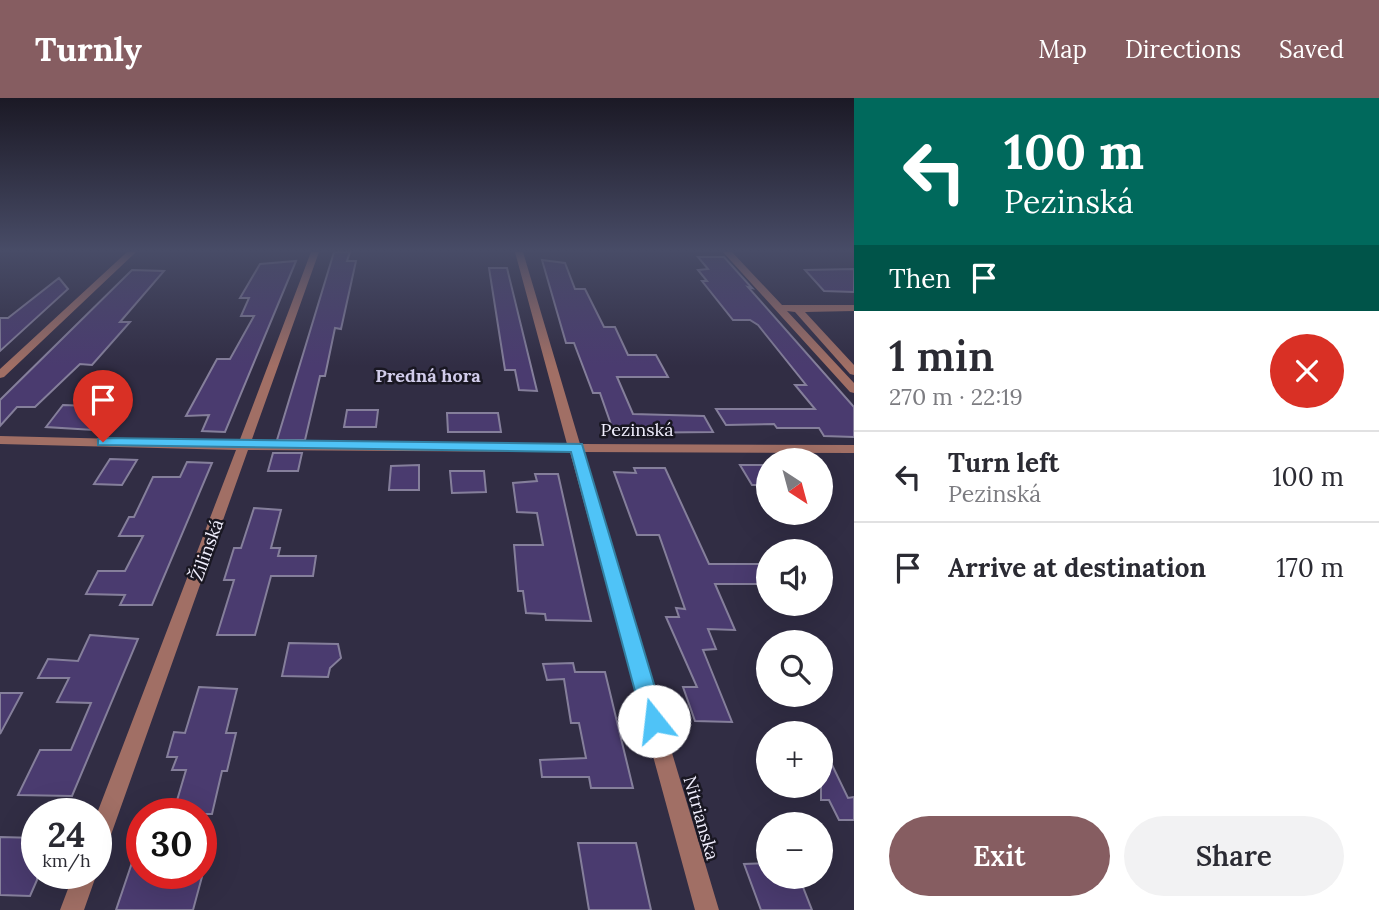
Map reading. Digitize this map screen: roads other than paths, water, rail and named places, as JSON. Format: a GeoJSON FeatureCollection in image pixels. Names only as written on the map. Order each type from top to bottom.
{"type":"FeatureCollection","features":[{"type":"Feature","properties":{"kind":"street"},"geometry":{"type":"LineString","coordinates":[[0,375],[91,290]]}},
{"type":"Feature","properties":{"kind":"street","name":"Žilinská"},"geometry":{"type":"LineString","coordinates":[[112,803],[300,290]]}},
{"type":"Feature","properties":{"kind":"street","name":"Nitrianska"},"geometry":{"type":"LineString","coordinates":[[530,290],[707,910]]}},
{"type":"Feature","properties":{"kind":"street"},"geometry":{"type":"LineString","coordinates":[[762,290],[854,390]]}},
{"type":"Feature","properties":{"kind":"street"},"geometry":{"type":"LineString","coordinates":[[779,308],[854,308]]}},
{"type":"Feature","properties":{"kind":"street"},"geometry":{"type":"LineString","coordinates":[[798,309],[854,372]]}},
{"type":"Feature","properties":{"kind":"street","name":"Pezinská"},"geometry":{"type":"LineString","coordinates":[[0,440],[244,446],[854,449]]}},
{"type":"Feature","properties":{"kind":"street"},"geometry":{"type":"LineString","coordinates":[[72,910],[80,889]]}},
{"type":"Feature","properties":{"kind":"district","name":"Predná hora"},"geometry":{"type":"Point","coordinates":[428,376]}}]}
